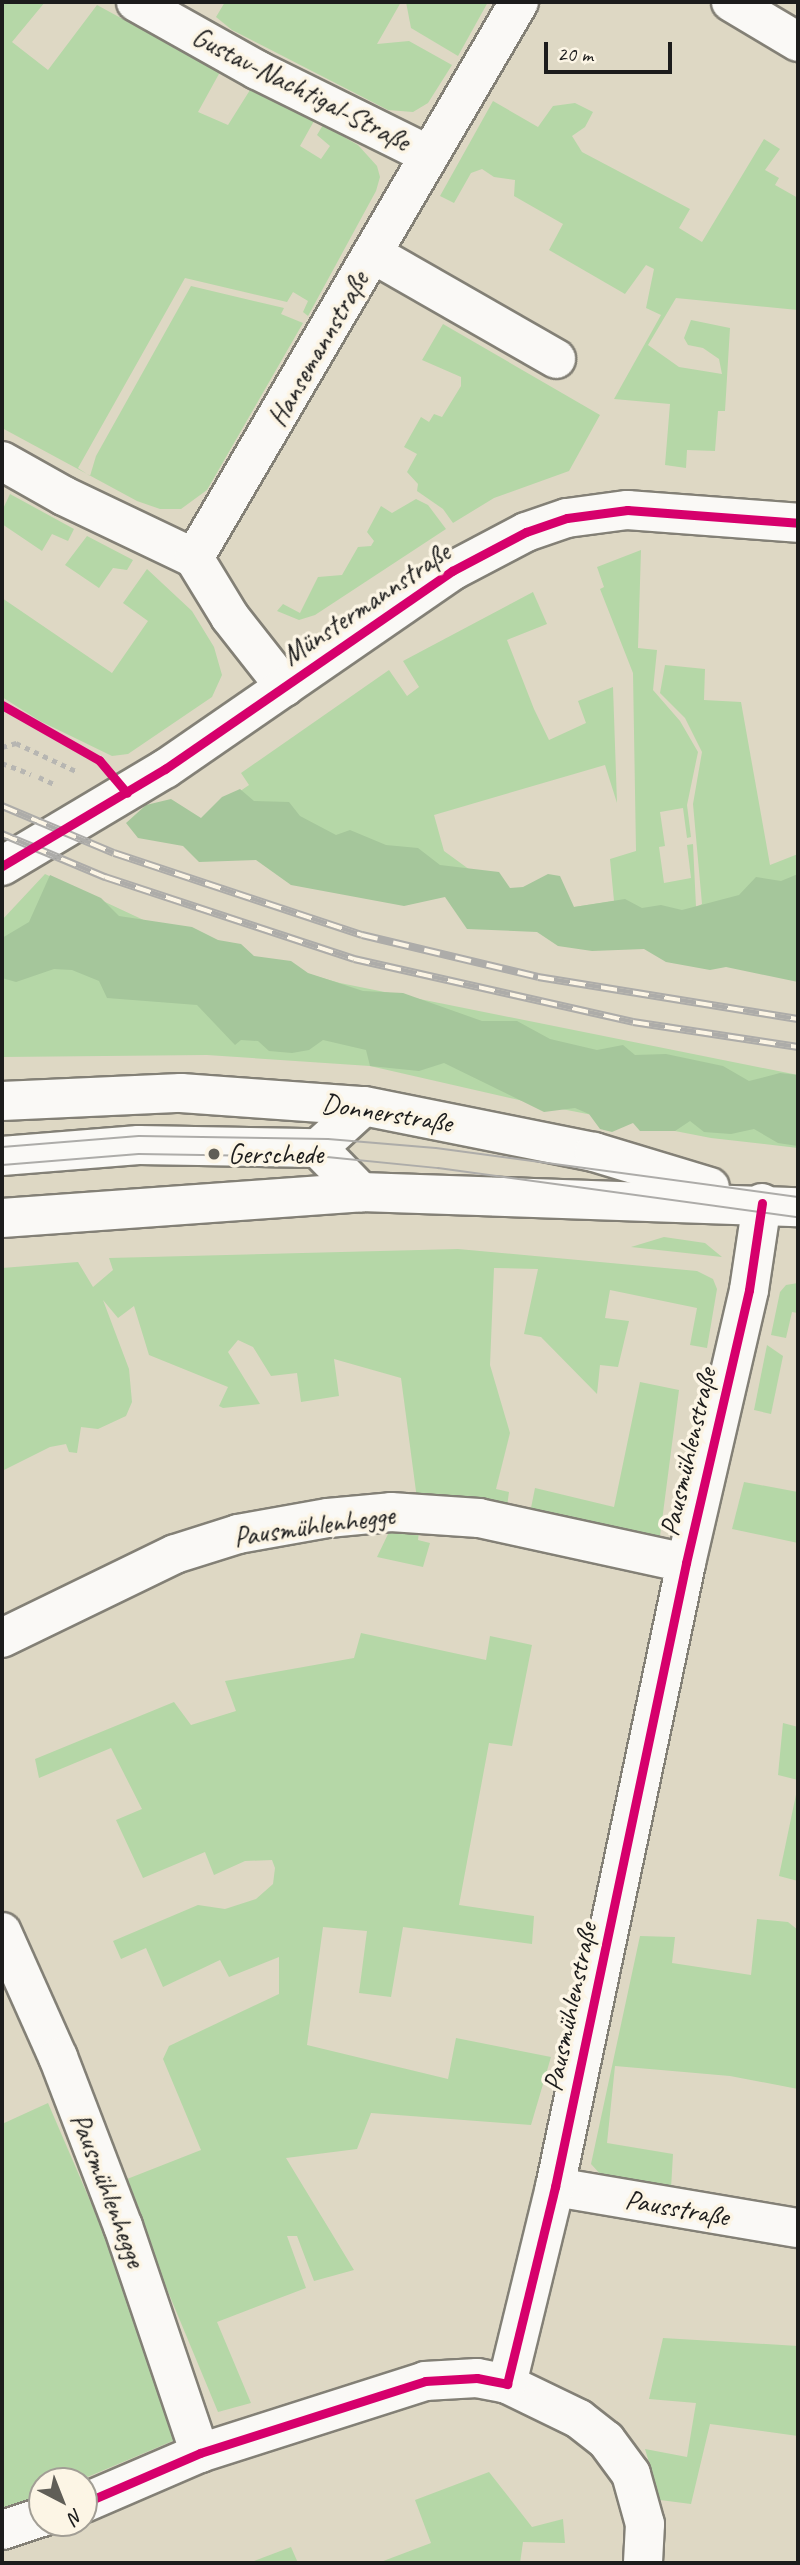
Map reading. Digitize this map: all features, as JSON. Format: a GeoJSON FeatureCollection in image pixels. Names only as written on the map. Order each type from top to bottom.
{"type":"FeatureCollection","features":[{"type":"Feature","properties":{"kind":"street","name":"Gustav-Nachtigal-Straße"},"geometry":{"type":"LineString","coordinates":[[136,2],[267,75],[429,155]]}},
{"type":"Feature","properties":{"kind":"street","name":"Hansemannstraße"},"geometry":{"type":"LineString","coordinates":[[194,558],[519,2]]}},
{"type":"Feature","properties":{"kind":"street"},"geometry":{"type":"LineString","coordinates":[[731,2],[798,42]]}},
{"type":"Feature","properties":{"kind":"street"},"geometry":{"type":"LineString","coordinates":[[373,254],[556,359]]}},
{"type":"Feature","properties":{"kind":"street"},"geometry":{"type":"LineString","coordinates":[[2,461],[64,496],[194,558],[230,617],[285,687]]}},
{"type":"Feature","properties":{"kind":"street","name":"Münstermannstraße"},"geometry":{"type":"LineString","coordinates":[[2,866],[165,769],[452,572],[548,524],[610,510],[646,509],[798,523]]}},
{"type":"Feature","properties":{"kind":"street","name":"Donnerstraße"},"geometry":{"type":"LineString","coordinates":[[2,1101],[181,1093],[365,1106],[594,1153],[780,1205]]}},
{"type":"Feature","properties":{"kind":"street"},"geometry":{"type":"LineString","coordinates":[[2,1157],[139,1145],[318,1148],[365,1106]]}},
{"type":"Feature","properties":{"kind":"street"},"geometry":{"type":"LineString","coordinates":[[318,1148],[361,1192]]}},
{"type":"Feature","properties":{"kind":"street"},"geometry":{"type":"LineString","coordinates":[[2,1218],[361,1192],[780,1205]]}},
{"type":"Feature","properties":{"kind":"street","name":"Pausmühlenstraße"},"geometry":{"type":"LineString","coordinates":[[507,2384],[555,2187],[686,1563],[749,1290],[780,1205]]}},
{"type":"Feature","properties":{"kind":"street","name":"Pausmühlenhegge"},"geometry":{"type":"LineString","coordinates":[[2,1638],[174,1554],[238,1534],[328,1518],[391,1512],[479,1518],[686,1563]]}},
{"type":"Feature","properties":{"kind":"street","name":"Pausmühlenhegge"},"geometry":{"type":"LineString","coordinates":[[2,1932],[58,2057],[118,2213],[200,2453]]}},
{"type":"Feature","properties":{"kind":"street","name":"Pausstraße"},"geometry":{"type":"LineString","coordinates":[[555,2187],[798,2228]]}},
{"type":"Feature","properties":{"kind":"street"},"geometry":{"type":"LineString","coordinates":[[98,2496],[200,2453],[425,2381],[477,2378],[507,2384],[579,2419],[606,2440],[631,2474],[645,2524],[643,2563]]}},
{"type":"Feature","properties":{"kind":"street"},"geometry":{"type":"LineString","coordinates":[[2,2530],[28,2522]]}},
{"type":"Feature","properties":{"kind":"path"},"geometry":{"type":"LineString","coordinates":[[2,747],[16,743],[74,770]]}},
{"type":"Feature","properties":{"kind":"path"},"geometry":{"type":"LineString","coordinates":[[2,763],[30,774]]}},
{"type":"Feature","properties":{"kind":"green space"},"geometry":{"type":"Polygon","coordinates":[[[2,2],[45,2],[12,42],[48,70],[97,5],[220,72],[198,112],[228,125],[250,90],[314,121],[300,146],[321,159],[330,146],[317,135],[323,125],[358,145],[377,166],[380,177],[376,191],[308,316],[303,312],[308,301],[293,292],[287,302],[185,278],[78,468],[87,474],[2,428],[2,2]]]}},
{"type":"Feature","properties":{"kind":"green space"},"geometry":{"type":"Polygon","coordinates":[[[225,2],[401,2],[377,44],[409,41],[452,65],[428,103],[413,112],[388,110],[232,30],[216,17],[225,2]]]}},
{"type":"Feature","properties":{"kind":"green space"},"geometry":{"type":"Polygon","coordinates":[[[406,2],[488,2],[458,56],[411,28],[406,2]]]}},
{"type":"Feature","properties":{"kind":"green space"},"geometry":{"type":"Polygon","coordinates":[[[493,101],[538,127],[553,106],[575,103],[593,112],[585,127],[572,136],[582,152],[690,209],[679,228],[702,242],[764,139],[780,149],[765,170],[779,178],[775,185],[798,198],[798,310],[676,298],[648,345],[679,367],[722,374],[719,359],[703,348],[688,345],[684,338],[691,320],[730,328],[725,411],[718,411],[715,451],[687,450],[686,468],[665,465],[670,404],[614,399],[661,315],[646,308],[654,269],[646,265],[625,294],[549,250],[563,224],[514,196],[515,180],[494,177],[482,169],[471,173],[454,203],[440,196],[493,101]]]}},
{"type":"Feature","properties":{"kind":"green space"},"geometry":{"type":"Polygon","coordinates":[[[191,286],[284,308],[281,314],[303,323],[207,490],[181,509],[160,509],[137,501],[90,476],[96,456],[191,286]]]}},
{"type":"Feature","properties":{"kind":"green space"},"geometry":{"type":"Polygon","coordinates":[[[443,324],[600,415],[569,471],[494,498],[453,523],[443,509],[417,491],[418,484],[407,472],[417,454],[404,447],[421,417],[429,422],[434,414],[442,417],[461,386],[461,377],[422,360],[443,324]]]}},
{"type":"Feature","properties":{"kind":"green space"},"geometry":{"type":"Polygon","coordinates":[[[10,494],[74,529],[68,541],[52,534],[42,551],[2,524],[2,511],[10,494]]]}},
{"type":"Feature","properties":{"kind":"green space"},"geometry":{"type":"Polygon","coordinates":[[[416,499],[428,505],[446,529],[315,615],[299,620],[277,611],[283,604],[300,613],[318,577],[342,575],[358,547],[371,546],[374,541],[367,532],[381,506],[392,513],[416,499]]]}},
{"type":"Feature","properties":{"kind":"green space"},"geometry":{"type":"Polygon","coordinates":[[[87,536],[133,560],[127,570],[113,568],[99,588],[65,565],[87,536]]]}},
{"type":"Feature","properties":{"kind":"green space"},"geometry":{"type":"Polygon","coordinates":[[[641,550],[638,648],[657,650],[653,690],[680,721],[698,752],[687,805],[691,837],[687,838],[683,808],[660,812],[665,846],[659,847],[664,883],[691,878],[687,845],[693,844],[696,907],[702,904],[693,804],[702,752],[685,718],[660,693],[665,665],[705,669],[704,700],[741,702],[770,865],[798,854],[798,932],[590,931],[223,803],[249,785],[241,773],[389,670],[407,696],[419,687],[403,661],[533,592],[547,624],[507,640],[534,709],[549,740],[586,723],[578,701],[613,687],[617,803],[605,765],[434,815],[444,851],[503,894],[574,907],[614,901],[610,859],[636,851],[633,673],[600,589],[604,587],[597,567],[641,550]]]}},
{"type":"Feature","properties":{"kind":"green space"},"geometry":{"type":"Polygon","coordinates":[[[147,569],[192,611],[214,647],[222,675],[212,697],[128,754],[112,756],[40,721],[2,697],[2,598],[112,673],[148,621],[123,603],[147,569]]]}},
{"type":"Feature","properties":{"kind":"green space"},"geometry":{"type":"Polygon","coordinates":[[[240,789],[254,801],[289,802],[300,816],[336,835],[350,830],[386,845],[418,848],[440,865],[499,872],[510,888],[523,887],[548,874],[560,876],[574,907],[625,899],[642,908],[661,905],[682,910],[739,895],[756,877],[781,881],[798,874],[798,982],[726,967],[710,970],[666,962],[644,949],[592,951],[558,946],[537,932],[467,929],[445,897],[404,906],[291,885],[256,860],[199,862],[183,846],[138,838],[126,823],[146,805],[171,799],[201,818],[222,797],[240,789]]]}},
{"type":"Feature","properties":{"kind":"green space"},"geometry":{"type":"Polygon","coordinates":[[[45,874],[180,937],[340,983],[798,1075],[798,1148],[711,1138],[541,1105],[370,1066],[207,1055],[2,1057],[2,920],[45,874]]]}},
{"type":"Feature","properties":{"kind":"green space"},"geometry":{"type":"Polygon","coordinates":[[[50,875],[101,898],[119,916],[192,927],[218,940],[241,944],[254,956],[291,961],[308,973],[363,991],[403,993],[482,1021],[517,1021],[550,1039],[597,1050],[623,1045],[635,1055],[666,1054],[723,1066],[749,1081],[780,1073],[798,1075],[798,1146],[778,1143],[754,1129],[731,1134],[704,1132],[690,1121],[675,1131],[640,1131],[633,1123],[612,1132],[600,1129],[589,1114],[575,1108],[544,1112],[444,1063],[419,1071],[370,1066],[366,1050],[323,1040],[309,1050],[292,1053],[269,1051],[258,1041],[241,1040],[235,1045],[197,1005],[107,998],[99,981],[72,970],[54,969],[16,982],[2,978],[2,938],[29,922],[50,875]]]}},
{"type":"Feature","properties":{"kind":"green space"},"geometry":{"type":"Polygon","coordinates":[[[664,1237],[705,1243],[722,1257],[631,1247],[664,1237]]]}},
{"type":"Feature","properties":{"kind":"green space"},"geometry":{"type":"Polygon","coordinates":[[[458,1249],[697,1271],[713,1279],[717,1289],[707,1348],[690,1345],[697,1308],[610,1290],[605,1318],[629,1321],[618,1367],[600,1365],[597,1394],[541,1337],[524,1334],[538,1269],[494,1268],[490,1365],[510,1433],[496,1489],[509,1492],[506,1514],[529,1518],[535,1488],[614,1507],[640,1382],[679,1390],[659,1544],[417,1499],[401,1378],[334,1359],[339,1396],[301,1402],[297,1373],[271,1376],[253,1347],[238,1340],[228,1352],[260,1404],[223,1408],[219,1406],[228,1387],[149,1355],[134,1306],[118,1318],[103,1300],[129,1369],[132,1402],[126,1416],[98,1429],[81,1427],[77,1453],[69,1452],[66,1444],[50,1447],[2,1471],[2,1268],[78,1262],[93,1287],[113,1270],[109,1258],[458,1249]]]}},
{"type":"Feature","properties":{"kind":"green space"},"geometry":{"type":"Polygon","coordinates":[[[798,1283],[798,1313],[792,1312],[786,1338],[771,1335],[780,1292],[786,1285],[798,1283]]]}},
{"type":"Feature","properties":{"kind":"green space"},"geometry":{"type":"Polygon","coordinates":[[[767,1345],[783,1356],[771,1414],[754,1410],[767,1345]]]}},
{"type":"Feature","properties":{"kind":"green space"},"geometry":{"type":"Polygon","coordinates":[[[744,1482],[798,1492],[798,1543],[732,1529],[744,1482]]]}},
{"type":"Feature","properties":{"kind":"green space"},"geometry":{"type":"Polygon","coordinates":[[[389,1532],[419,1532],[418,1540],[430,1543],[423,1567],[377,1557],[389,1532]]]}},
{"type":"Feature","properties":{"kind":"green space"},"geometry":{"type":"Polygon","coordinates":[[[361,1633],[486,1660],[490,1636],[532,1645],[512,1746],[489,1743],[459,1905],[534,1916],[532,1944],[403,1927],[391,1997],[359,1993],[367,1931],[323,1927],[307,2045],[448,2079],[456,2038],[551,2057],[531,2125],[371,2113],[357,2149],[286,2158],[354,2270],[314,2281],[297,2236],[287,2236],[306,2288],[217,2322],[251,2403],[218,2412],[122,2181],[201,2150],[163,2059],[169,2046],[279,1994],[279,1957],[229,1977],[220,1960],[163,1987],[146,1948],[121,1959],[113,1941],[198,1905],[225,1909],[256,1899],[273,1884],[275,1868],[272,1860],[245,1861],[214,1875],[205,1852],[143,1878],[116,1820],[142,1809],[111,1748],[39,1778],[35,1759],[174,1702],[191,1725],[236,1711],[225,1681],[354,1658],[361,1633]]]}},
{"type":"Feature","properties":{"kind":"green space"},"geometry":{"type":"Polygon","coordinates":[[[783,1723],[798,1727],[798,1780],[778,1775],[783,1723]]]}},
{"type":"Feature","properties":{"kind":"green space"},"geometry":{"type":"Polygon","coordinates":[[[798,1785],[798,1881],[779,1876],[798,1785]]]}},
{"type":"Feature","properties":{"kind":"green space"},"geometry":{"type":"Polygon","coordinates":[[[757,1919],[788,1922],[798,1930],[798,2089],[730,2076],[615,2066],[607,2143],[673,2154],[671,2189],[603,2177],[591,2164],[640,1936],[675,1937],[672,1963],[751,1975],[757,1919]]]}},
{"type":"Feature","properties":{"kind":"green space"},"geometry":{"type":"Polygon","coordinates":[[[48,2103],[110,2247],[175,2440],[98,2473],[98,2467],[28,2467],[28,2501],[2,2510],[2,2124],[48,2103]]]}},
{"type":"Feature","properties":{"kind":"green space"},"geometry":{"type":"Polygon","coordinates":[[[663,2338],[798,2346],[798,2436],[710,2424],[691,2504],[660,2500],[645,2449],[687,2457],[696,2403],[649,2399],[663,2338]]]}},
{"type":"Feature","properties":{"kind":"green space"},"geometry":{"type":"Polygon","coordinates":[[[489,2472],[532,2527],[563,2519],[565,2543],[523,2542],[520,2563],[378,2563],[431,2543],[415,2500],[489,2472]]]}},
{"type":"Feature","properties":{"kind":"green space"},"geometry":{"type":"Polygon","coordinates":[[[291,2547],[298,2563],[249,2563],[291,2547]]]}},
{"type":"Feature","properties":{"kind":"tram line"},"geometry":{"type":"LineString","coordinates":[[2,1147],[139,1136],[328,1139],[436,1148],[798,1197]]}},
{"type":"Feature","properties":{"kind":"tram line"},"geometry":{"type":"LineString","coordinates":[[2,1165],[139,1154],[327,1157],[438,1168],[798,1217]]}},
{"type":"Feature","properties":{"kind":"railway"},"geometry":{"type":"LineString","coordinates":[[2,806],[114,853],[362,935],[538,977],[798,1019]]}},
{"type":"Feature","properties":{"kind":"railway"},"geometry":{"type":"LineString","coordinates":[[2,834],[105,877],[354,959],[633,1022],[798,1047]]}},
{"type":"Feature","properties":{"kind":"cycle path"},"geometry":{"type":"LineString","coordinates":[[2,866],[165,769],[452,571],[526,532],[567,518],[627,510],[798,523]]}},
{"type":"Feature","properties":{"kind":"cycle path"},"geometry":{"type":"LineString","coordinates":[[2,705],[99,760],[127,793]]}},
{"type":"Feature","properties":{"kind":"cycle path"},"geometry":{"type":"LineString","coordinates":[[98,2497],[200,2453],[425,2381],[477,2378],[507,2384],[555,2187],[686,1563],[749,1290],[762,1203]]}},
{"type":"Feature","properties":{"kind":"place","name":"Gerschede"},"geometry":{"type":"Point","coordinates":[214,1154]}}]}
